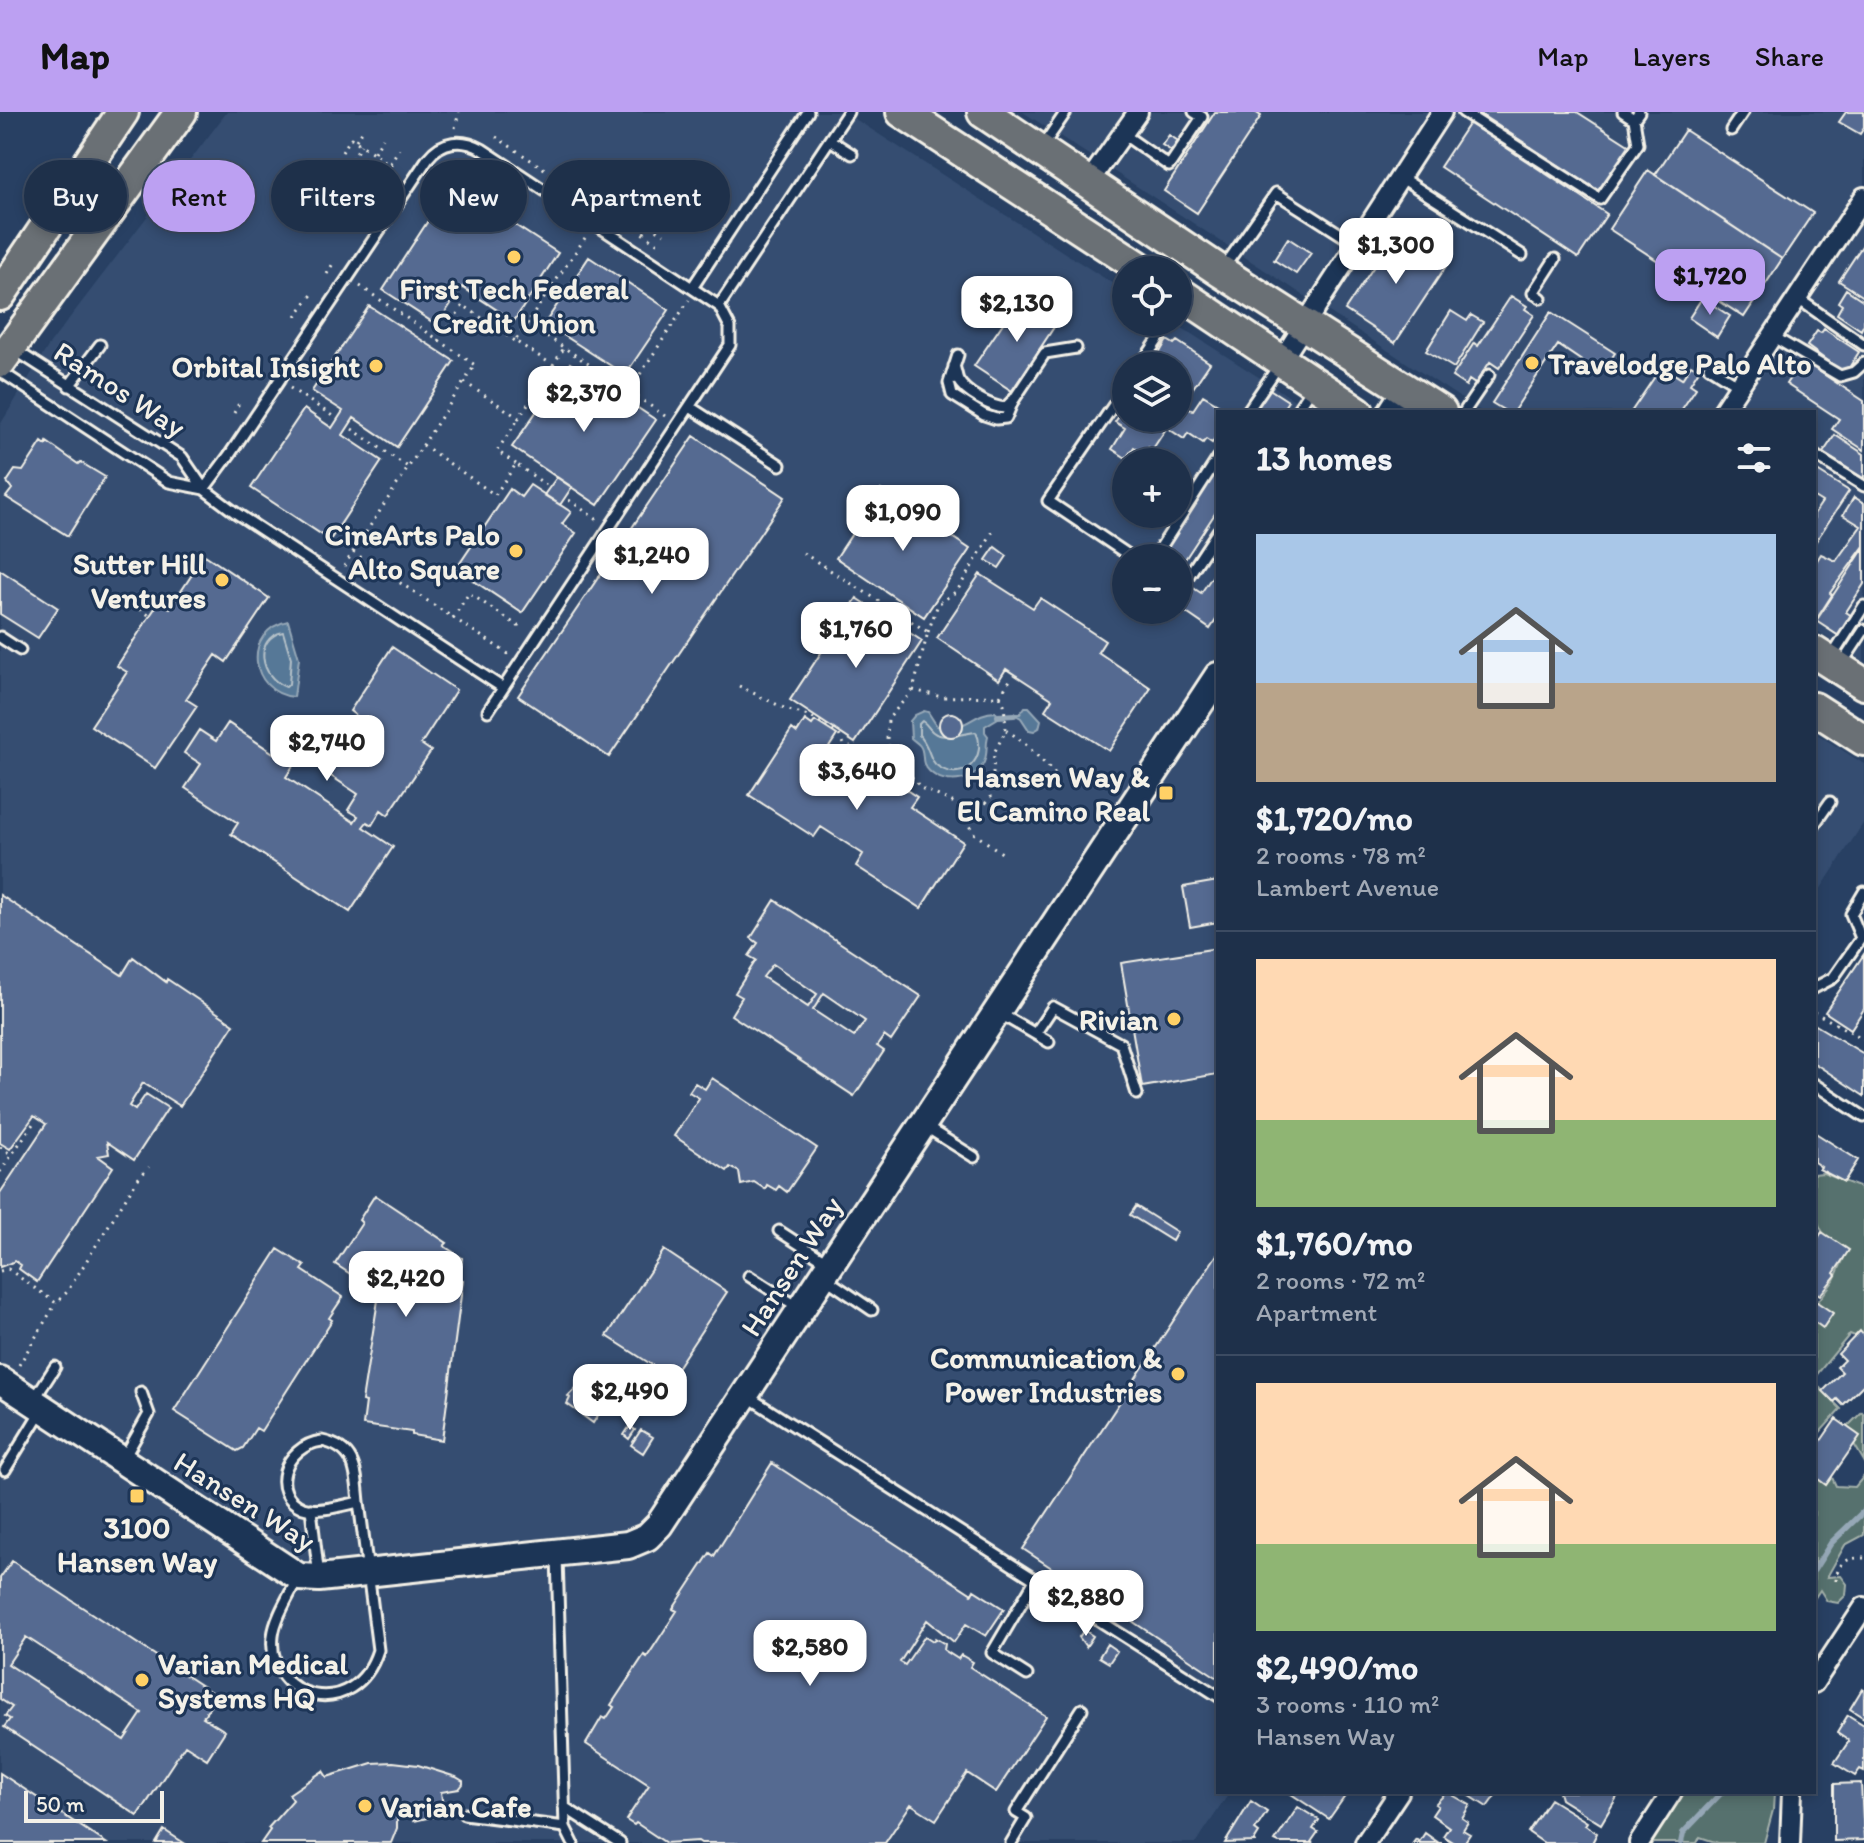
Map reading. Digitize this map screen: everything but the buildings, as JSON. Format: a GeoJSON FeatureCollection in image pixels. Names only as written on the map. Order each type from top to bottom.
{"type":"FeatureCollection","features":[{"type":"Feature","properties":{"kind":"main road"},"geometry":{"type":"LineString","coordinates":[[0,295],[123,112]]}},
{"type":"Feature","properties":{"kind":"main road"},"geometry":{"type":"LineString","coordinates":[[3,355],[181,112]]}},
{"type":"Feature","properties":{"kind":"main road"},"geometry":{"type":"LineString","coordinates":[[902,112],[1123,256]]}},
{"type":"Feature","properties":{"kind":"main road"},"geometry":{"type":"LineString","coordinates":[[983,112],[1304,326],[1399,401],[1433,410]]}},
{"type":"Feature","properties":{"kind":"main road"},"geometry":{"type":"LineString","coordinates":[[1192,313],[1281,361],[1321,394],[1354,410]]}},
{"type":"Feature","properties":{"kind":"main road"},"geometry":{"type":"LineString","coordinates":[[1816,709],[1864,740]]}},
{"type":"Feature","properties":{"kind":"street"},"geometry":{"type":"LineString","coordinates":[[1088,183],[1138,112]]}},
{"type":"Feature","properties":{"kind":"street"},"geometry":{"type":"LineString","coordinates":[[1281,361],[1442,112]]}},
{"type":"Feature","properties":{"kind":"street"},"geometry":{"type":"LineString","coordinates":[[1731,409],[1739,386],[1797,298],[1858,219],[1864,197]]}},
{"type":"Feature","properties":{"kind":"street","name":"Hansen Way"},"geometry":{"type":"LineString","coordinates":[[9,1373],[38,1405],[309,1578],[639,1542],[653,1532],[1216,679]]}},
{"type":"Feature","properties":{"kind":"street"},"geometry":{"type":"LineString","coordinates":[[1816,1680],[1864,1607]]}},
{"type":"Feature","properties":{"kind":"street"},"geometry":{"type":"LineString","coordinates":[[1365,1843],[1398,1794]]}},
{"type":"Feature","properties":{"kind":"street"},"geometry":{"type":"LineString","coordinates":[[1639,1843],[1671,1794]]}},
{"type":"Feature","properties":{"kind":"street"},"geometry":{"type":"LineString","coordinates":[[1790,1843],[1792,1794]]}},
{"type":"Feature","properties":{"kind":"lane"},"geometry":{"type":"LineString","coordinates":[[694,289],[808,112]]}},
{"type":"Feature","properties":{"kind":"lane"},"geometry":{"type":"LineString","coordinates":[[719,306],[848,112]]}},
{"type":"Feature","properties":{"kind":"lane"},"geometry":{"type":"LineString","coordinates":[[1040,150],[1066,112]]}},
{"type":"Feature","properties":{"kind":"lane"},"geometry":{"type":"LineString","coordinates":[[1123,134],[1169,166],[1202,117],[1194,112]]}},
{"type":"Feature","properties":{"kind":"lane"},"geometry":{"type":"LineString","coordinates":[[1463,112],[1600,199],[1638,144],[1637,116],[1623,112]]}},
{"type":"Feature","properties":{"kind":"lane"},"geometry":{"type":"LineString","coordinates":[[1731,130],[1743,112]]}},
{"type":"Feature","properties":{"kind":"lane"},"geometry":{"type":"LineString","coordinates":[[830,140],[852,154]]}},
{"type":"Feature","properties":{"kind":"lane"},"geometry":{"type":"LineString","coordinates":[[204,489],[435,149],[451,142],[464,141],[482,149],[543,190]]}},
{"type":"Feature","properties":{"kind":"lane"},"geometry":{"type":"LineString","coordinates":[[1400,177],[1522,255]]}},
{"type":"Feature","properties":{"kind":"lane"},"geometry":{"type":"LineString","coordinates":[[1220,271],[1276,193],[1356,244]]}},
{"type":"Feature","properties":{"kind":"lane"},"geometry":{"type":"LineString","coordinates":[[488,711],[730,345],[730,327],[719,306],[606,232]]}},
{"type":"Feature","properties":{"kind":"lane"},"geometry":{"type":"LineString","coordinates":[[1541,298],[1533,293],[1555,259]]}},
{"type":"Feature","properties":{"kind":"lane"},"geometry":{"type":"LineString","coordinates":[[1797,298],[1864,345]]}},
{"type":"Feature","properties":{"kind":"lane"},"geometry":{"type":"LineString","coordinates":[[1772,336],[1840,376],[1854,372],[1864,363]]}},
{"type":"Feature","properties":{"kind":"lane"},"geometry":{"type":"LineString","coordinates":[[69,386],[100,345]]}},
{"type":"Feature","properties":{"kind":"lane"},"geometry":{"type":"LineString","coordinates":[[958,355],[949,383],[952,395],[996,419],[1006,418],[1013,401],[1045,353],[1076,348]]}},
{"type":"Feature","properties":{"kind":"lane","name":"Ramos Way"},"geometry":{"type":"LineString","coordinates":[[3,355],[69,386],[182,457],[204,489],[503,688]]}},
{"type":"Feature","properties":{"kind":"lane","name":"Ramos Way"},"geometry":{"type":"LineString","coordinates":[[3,355],[169,482],[204,489]]}},
{"type":"Feature","properties":{"kind":"lane"},"geometry":{"type":"LineString","coordinates":[[1248,410],[1281,361]]}},
{"type":"Feature","properties":{"kind":"lane"},"geometry":{"type":"LineString","coordinates":[[1709,367],[1739,386]]}},
{"type":"Feature","properties":{"kind":"lane"},"geometry":{"type":"LineString","coordinates":[[1465,410],[1489,375]]}},
{"type":"Feature","properties":{"kind":"lane"},"geometry":{"type":"LineString","coordinates":[[1299,410],[1321,394]]}},
{"type":"Feature","properties":{"kind":"lane"},"geometry":{"type":"LineString","coordinates":[[690,407],[780,465]]}},
{"type":"Feature","properties":{"kind":"lane"},"geometry":{"type":"LineString","coordinates":[[1112,407],[1048,501],[1112,544]]}},
{"type":"Feature","properties":{"kind":"lane"},"geometry":{"type":"LineString","coordinates":[[1816,456],[1864,486]]}},
{"type":"Feature","properties":{"kind":"lane"},"geometry":{"type":"LineString","coordinates":[[1163,544],[1216,461]]}},
{"type":"Feature","properties":{"kind":"lane"},"geometry":{"type":"LineString","coordinates":[[1192,570],[1216,534]]}},
{"type":"Feature","properties":{"kind":"lane"},"geometry":{"type":"LineString","coordinates":[[1837,666],[1864,606]]}},
{"type":"Feature","properties":{"kind":"lane"},"geometry":{"type":"LineString","coordinates":[[1837,666],[1864,630]]}},
{"type":"Feature","properties":{"kind":"lane"},"geometry":{"type":"LineString","coordinates":[[0,637],[20,650]]}},
{"type":"Feature","properties":{"kind":"lane"},"geometry":{"type":"LineString","coordinates":[[1816,822],[1830,802]]}},
{"type":"Feature","properties":{"kind":"lane"},"geometry":{"type":"LineString","coordinates":[[1816,987],[1833,978],[1861,938],[1851,914],[1864,892]]}},
{"type":"Feature","properties":{"kind":"lane"},"geometry":{"type":"LineString","coordinates":[[1035,1034],[1053,1007],[1121,1044],[1137,1094]]}},
{"type":"Feature","properties":{"kind":"lane"},"geometry":{"type":"LineString","coordinates":[[997,1011],[1049,1042]]}},
{"type":"Feature","properties":{"kind":"lane"},"geometry":{"type":"LineString","coordinates":[[1816,1085],[1864,1117]]}},
{"type":"Feature","properties":{"kind":"lane"},"geometry":{"type":"LineString","coordinates":[[922,1124],[974,1157]]}},
{"type":"Feature","properties":{"kind":"lane"},"geometry":{"type":"LineString","coordinates":[[779,1231],[872,1310]]}},
{"type":"Feature","properties":{"kind":"lane"},"geometry":{"type":"LineString","coordinates":[[749,1276],[800,1309]]}},
{"type":"Feature","properties":{"kind":"lane"},"geometry":{"type":"LineString","coordinates":[[5,1470],[55,1367]]}},
{"type":"Feature","properties":{"kind":"lane"},"geometry":{"type":"LineString","coordinates":[[123,1461],[149,1414],[141,1392]]}},
{"type":"Feature","properties":{"kind":"lane"},"geometry":{"type":"LineString","coordinates":[[744,1395],[1216,1695]]}},
{"type":"Feature","properties":{"kind":"lane"},"geometry":{"type":"LineString","coordinates":[[311,1509],[309,1578],[273,1632],[272,1650],[278,1668],[287,1680],[314,1695],[329,1696],[347,1692],[362,1682],[378,1650],[355,1469],[351,1458],[333,1444],[310,1443],[291,1456],[284,1478],[292,1499],[301,1507],[311,1509],[359,1502]]}},
{"type":"Feature","properties":{"kind":"lane"},"geometry":{"type":"LineString","coordinates":[[557,1553],[565,1827],[573,1843]]}},
{"type":"Feature","properties":{"kind":"lane"},"geometry":{"type":"LineString","coordinates":[[1027,1675],[992,1653],[1035,1580]]}},
{"type":"Feature","properties":{"kind":"lane"},"geometry":{"type":"LineString","coordinates":[[1011,1843],[1026,1818],[1016,1812],[1082,1709]]}},
{"type":"Feature","properties":{"kind":"lane"},"geometry":{"type":"LineString","coordinates":[[564,1807],[620,1843]]}},
{"type":"Feature","properties":{"kind":"lane"},"geometry":{"type":"LineString","coordinates":[[464,1814],[565,1827]]}},
{"type":"Feature","properties":{"kind":"path"},"geometry":{"type":"LineString","coordinates":[[454,130],[459,112]]}},
{"type":"Feature","properties":{"kind":"path"},"geometry":{"type":"LineString","coordinates":[[355,141],[365,127]]}},
{"type":"Feature","properties":{"kind":"path"},"geometry":{"type":"LineString","coordinates":[[496,137],[543,168]]}},
{"type":"Feature","properties":{"kind":"path"},"geometry":{"type":"LineString","coordinates":[[342,152],[351,138],[384,160]]}},
{"type":"Feature","properties":{"kind":"path"},"geometry":{"type":"LineString","coordinates":[[373,160],[383,138]]}},
{"type":"Feature","properties":{"kind":"path"},"geometry":{"type":"LineString","coordinates":[[352,159],[361,145]]}},
{"type":"Feature","properties":{"kind":"path"},"geometry":{"type":"LineString","coordinates":[[392,160],[399,149]]}},
{"type":"Feature","properties":{"kind":"path"},"geometry":{"type":"LineString","coordinates":[[515,341],[589,232]]}},
{"type":"Feature","properties":{"kind":"path"},"geometry":{"type":"LineString","coordinates":[[644,233],[660,245]]}},
{"type":"Feature","properties":{"kind":"path"},"geometry":{"type":"LineString","coordinates":[[327,274],[334,262]]}},
{"type":"Feature","properties":{"kind":"path"},"geometry":{"type":"LineString","coordinates":[[336,578],[475,365],[347,277]]}},
{"type":"Feature","properties":{"kind":"path"},"geometry":{"type":"LineString","coordinates":[[629,391],[694,289]]}},
{"type":"Feature","properties":{"kind":"path"},"geometry":{"type":"LineString","coordinates":[[296,316],[314,292]]}},
{"type":"Feature","properties":{"kind":"path"},"geometry":{"type":"LineString","coordinates":[[439,341],[463,305],[553,365]]}},
{"type":"Feature","properties":{"kind":"path"},"geometry":{"type":"LineString","coordinates":[[527,323],[678,425]]}},
{"type":"Feature","properties":{"kind":"path"},"geometry":{"type":"LineString","coordinates":[[546,485],[497,451],[564,348]]}},
{"type":"Feature","properties":{"kind":"path"},"geometry":{"type":"LineString","coordinates":[[279,380],[334,417]]}},
{"type":"Feature","properties":{"kind":"path"},"geometry":{"type":"LineString","coordinates":[[464,382],[519,418]]}},
{"type":"Feature","properties":{"kind":"path"},"geometry":{"type":"LineString","coordinates":[[234,413],[241,399]]}},
{"type":"Feature","properties":{"kind":"path"},"geometry":{"type":"LineString","coordinates":[[352,429],[408,467]]}},
{"type":"Feature","properties":{"kind":"path"},"geometry":{"type":"LineString","coordinates":[[423,445],[495,495],[516,464]]}},
{"type":"Feature","properties":{"kind":"path"},"geometry":{"type":"LineString","coordinates":[[569,500],[609,528]]}},
{"type":"Feature","properties":{"kind":"path"},"geometry":{"type":"LineString","coordinates":[[995,528],[957,591],[938,604],[913,690],[888,719],[887,739],[890,751],[921,788],[957,804],[972,832],[1006,856]]}},
{"type":"Feature","properties":{"kind":"path"},"geometry":{"type":"LineString","coordinates":[[353,552],[521,661]]}},
{"type":"Feature","properties":{"kind":"path"},"geometry":{"type":"LineString","coordinates":[[803,553],[928,632]]}},
{"type":"Feature","properties":{"kind":"path"},"geometry":{"type":"LineString","coordinates":[[453,618],[469,593],[537,638]]}},
{"type":"Feature","properties":{"kind":"path"},"geometry":{"type":"LineString","coordinates":[[127,600],[150,616]]}},
{"type":"Feature","properties":{"kind":"path"},"geometry":{"type":"LineString","coordinates":[[1000,696],[1012,677]]}},
{"type":"Feature","properties":{"kind":"path"},"geometry":{"type":"LineString","coordinates":[[739,686],[786,709],[811,717],[856,750],[890,751]]}},
{"type":"Feature","properties":{"kind":"path"},"geometry":{"type":"LineString","coordinates":[[913,690],[942,697],[1000,696]]}},
{"type":"Feature","properties":{"kind":"path"},"geometry":{"type":"LineString","coordinates":[[966,817],[992,796],[994,753],[1006,730],[1004,704],[1000,696]]}},
{"type":"Feature","properties":{"kind":"path"},"geometry":{"type":"LineString","coordinates":[[1006,730],[1026,742],[1036,757],[1057,775]]}},
{"type":"Feature","properties":{"kind":"path"},"geometry":{"type":"LineString","coordinates":[[1816,1013],[1864,1039]]}},
{"type":"Feature","properties":{"kind":"path"},"geometry":{"type":"LineString","coordinates":[[0,1172],[35,1121]]}},
{"type":"Feature","properties":{"kind":"path"},"geometry":{"type":"LineString","coordinates":[[0,1147],[12,1155]]}},
{"type":"Feature","properties":{"kind":"path"},"geometry":{"type":"LineString","coordinates":[[9,1373],[56,1303],[67,1292],[137,1180],[149,1167]]}},
{"type":"Feature","properties":{"kind":"path"},"geometry":{"type":"LineString","coordinates":[[0,1271],[8,1269],[56,1303]]}},
{"type":"Feature","properties":{"kind":"path"},"geometry":{"type":"LineString","coordinates":[[1836,1581],[1836,1573],[1843,1561],[1852,1557],[1864,1558]]}},
{"type":"Feature","properties":{"kind":"shaded area"},"geometry":{"type":"Polygon","coordinates":[[[227,112],[844,112],[1112,283],[1112,336],[1192,334],[1310,410],[1216,410],[1216,1794],[1229,1794],[1196,1843],[0,1843],[0,425],[49,345],[143,222],[143,232],[255,232],[255,160],[190,160],[227,112]]]}},
{"type":"Feature","properties":{"kind":"shaded area"},"geometry":{"type":"Polygon","coordinates":[[[1023,112],[1864,112],[1864,662],[1816,630],[1816,410],[1479,410],[1023,112]]]}},
{"type":"Feature","properties":{"kind":"shaded area"},"geometry":{"type":"Polygon","coordinates":[[[1816,733],[1864,764],[1864,822],[1816,896],[1816,733]]]}},
{"type":"Feature","properties":{"kind":"green space"},"geometry":{"type":"Polygon","coordinates":[[[1823,1173],[1859,1187],[1864,1199],[1864,1340],[1850,1334],[1816,1376],[1816,1304],[1834,1280],[1844,1258],[1826,1238],[1817,1220],[1816,1174],[1823,1173]]]}},
{"type":"Feature","properties":{"kind":"green space"},"geometry":{"type":"Polygon","coordinates":[[[1816,1384],[1841,1409],[1816,1437],[1816,1384]]]}},
{"type":"Feature","properties":{"kind":"green space"},"geometry":{"type":"Polygon","coordinates":[[[1862,1412],[1864,1414],[1864,1461],[1845,1429],[1862,1412]]]}},
{"type":"Feature","properties":{"kind":"green space"},"geometry":{"type":"Polygon","coordinates":[[[1816,1460],[1828,1469],[1836,1486],[1855,1487],[1864,1476],[1864,1535],[1845,1545],[1827,1577],[1841,1576],[1847,1584],[1846,1595],[1838,1603],[1827,1601],[1820,1590],[1816,1596],[1816,1460]]]}},
{"type":"Feature","properties":{"kind":"green space"},"geometry":{"type":"Polygon","coordinates":[[[1679,1794],[1774,1794],[1764,1843],[1718,1843],[1700,1837],[1697,1843],[1648,1843],[1679,1794]]]}},
{"type":"Feature","properties":{"kind":"water"},"geometry":{"type":"Polygon","coordinates":[[[288,621],[299,658],[294,697],[279,693],[268,685],[260,674],[257,661],[263,637],[273,627],[288,621]]]}},
{"type":"Feature","properties":{"kind":"water"},"geometry":{"type":"Polygon","coordinates":[[[1025,707],[1029,707],[1041,720],[1039,728],[1034,731],[1029,730],[1014,714],[1020,714],[1025,707]]]}},
{"type":"Feature","properties":{"kind":"water"},"geometry":{"type":"Polygon","coordinates":[[[924,711],[937,726],[948,727],[996,712],[998,718],[985,726],[988,736],[986,755],[976,772],[961,780],[953,780],[929,771],[924,764],[921,748],[911,738],[910,721],[924,711]]]}},
{"type":"Feature","properties":{"kind":"waterway"},"geometry":{"type":"LineString","coordinates":[[998,716],[1014,715]]}},
{"type":"Feature","properties":{"kind":"waterway"},"geometry":{"type":"LineString","coordinates":[[1816,1567],[1831,1543],[1864,1511]]}},
{"type":"Feature","properties":{"kind":"waterway"},"geometry":{"type":"LineString","coordinates":[[1681,1843],[1683,1833],[1720,1794]]}},
{"type":"Feature","properties":{"kind":"place","name":"First Tech Federal Credit Union"},"geometry":{"type":"Point","coordinates":[514,257]}},
{"type":"Feature","properties":{"kind":"place","name":"Travelodge Palo Alto"},"geometry":{"type":"Point","coordinates":[1532,363]}},
{"type":"Feature","properties":{"kind":"place","name":"Orbital Insight"},"geometry":{"type":"Point","coordinates":[376,366]}},
{"type":"Feature","properties":{"kind":"place","name":"CineArts Palo Alto Square"},"geometry":{"type":"Point","coordinates":[516,551]}},
{"type":"Feature","properties":{"kind":"place","name":"Sutter Hill Ventures"},"geometry":{"type":"Point","coordinates":[222,580]}},
{"type":"Feature","properties":{"kind":"place","name":"Hansen Way & El Camino Real"},"geometry":{"type":"Point","coordinates":[1166,793]}},
{"type":"Feature","properties":{"kind":"place","name":"Rivian"},"geometry":{"type":"Point","coordinates":[1174,1019]}},
{"type":"Feature","properties":{"kind":"place","name":"Communication & Power Industries"},"geometry":{"type":"Point","coordinates":[1178,1374]}},
{"type":"Feature","properties":{"kind":"place","name":"3100 Hansen Way"},"geometry":{"type":"Point","coordinates":[137,1496]}},
{"type":"Feature","properties":{"kind":"place","name":"Varian Medical Systems HQ"},"geometry":{"type":"Point","coordinates":[142,1680]}},
{"type":"Feature","properties":{"kind":"place","name":"Varian Cafe"},"geometry":{"type":"Point","coordinates":[365,1806]}}]}
